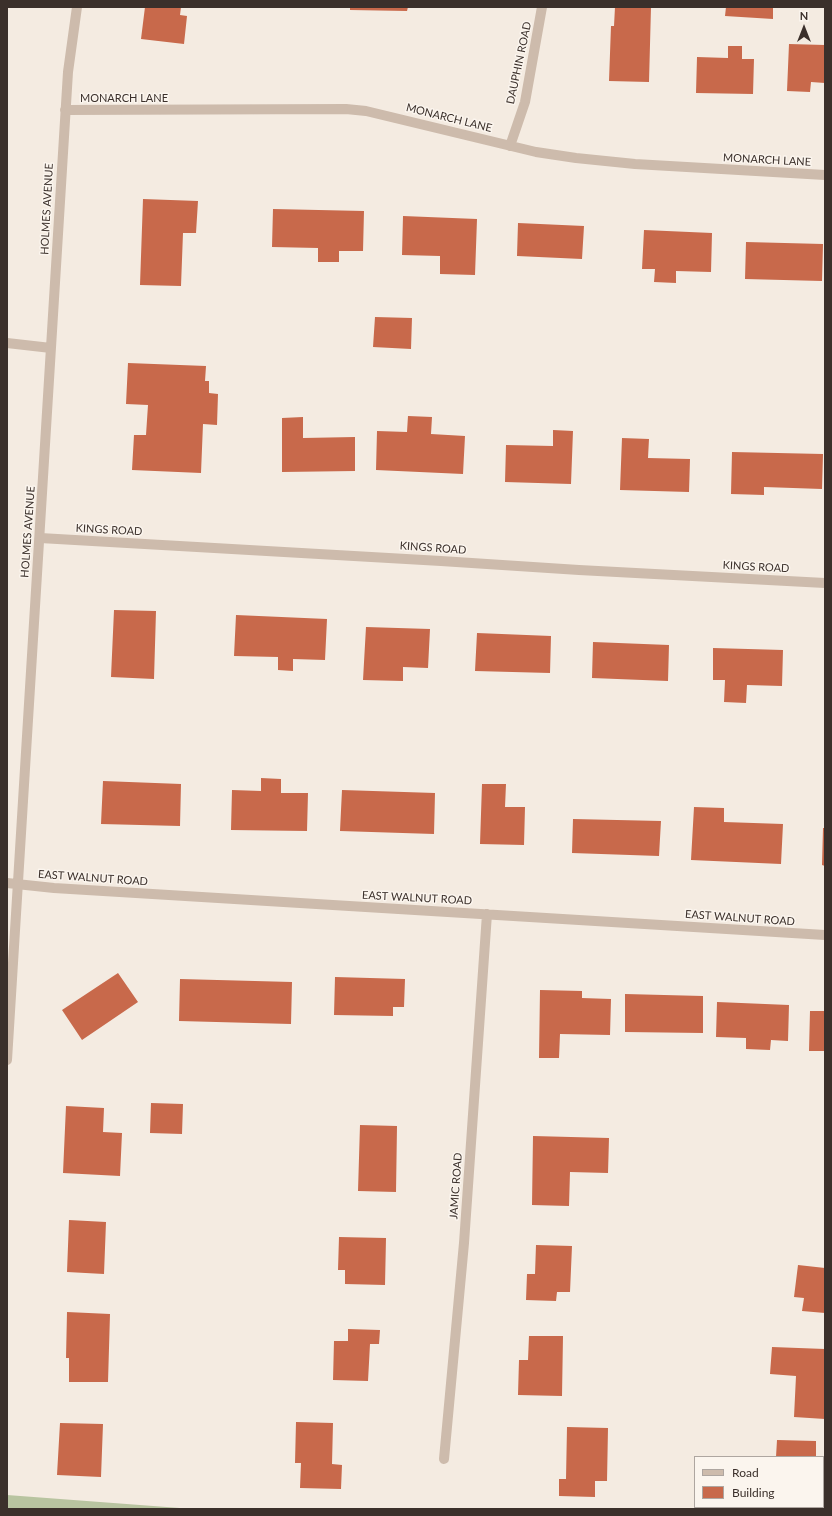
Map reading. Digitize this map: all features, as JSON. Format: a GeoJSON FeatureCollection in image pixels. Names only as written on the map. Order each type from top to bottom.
{"type":"FeatureCollection","features":[{"type":"Feature","properties":{"kind":"street","name":"HOLMES AVENUE"},"geometry":{"type":"LineString","coordinates":[[7,1060],[65,110],[68,72],[77,7]]}},
{"type":"Feature","properties":{"kind":"street","name":"DAUPHIN ROAD"},"geometry":{"type":"LineString","coordinates":[[510,146],[525,102],[542,7]]}},
{"type":"Feature","properties":{"kind":"street","name":"MONARCH LANE"},"geometry":{"type":"LineString","coordinates":[[65,110],[353,109],[390,115],[536,152],[576,158],[635,164],[825,175]]}},
{"type":"Feature","properties":{"kind":"street"},"geometry":{"type":"LineString","coordinates":[[7,343],[51,348]]}},
{"type":"Feature","properties":{"kind":"street","name":"KINGS ROAD"},"geometry":{"type":"LineString","coordinates":[[40,538],[825,583]]}},
{"type":"Feature","properties":{"kind":"street","name":"EAST WALNUT ROAD"},"geometry":{"type":"LineString","coordinates":[[7,883],[62,888],[825,935]]}},
{"type":"Feature","properties":{"kind":"street","name":"JAMIC ROAD"},"geometry":{"type":"LineString","coordinates":[[444,1459],[464,1243],[487,914]]}},
{"type":"Feature","properties":{"kind":"green space"},"geometry":{"type":"Polygon","coordinates":[[[7,1495],[193,1509],[7,1509],[7,1495]]]}},
{"type":"Feature","properties":{"kind":"building"},"geometry":{"type":"Polygon","coordinates":[[[145,7],[181,7],[180,15],[187,16],[184,44],[141,39],[145,7]]]}},
{"type":"Feature","properties":{"kind":"building"},"geometry":{"type":"Polygon","coordinates":[[[350,7],[408,7],[407,11],[350,10],[350,7]]]}},
{"type":"Feature","properties":{"kind":"building"},"geometry":{"type":"Polygon","coordinates":[[[615,7],[651,7],[649,82],[609,81],[611,26],[614,26],[615,7]]]}},
{"type":"Feature","properties":{"kind":"building"},"geometry":{"type":"Polygon","coordinates":[[[726,7],[773,7],[773,19],[725,16],[726,7]]]}},
{"type":"Feature","properties":{"kind":"building"},"geometry":{"type":"Polygon","coordinates":[[[789,44],[825,45],[825,83],[811,82],[810,92],[787,91],[789,44]]]}},
{"type":"Feature","properties":{"kind":"building"},"geometry":{"type":"Polygon","coordinates":[[[728,46],[742,46],[742,59],[754,59],[753,94],[696,93],[697,57],[728,58],[728,46]]]}},
{"type":"Feature","properties":{"kind":"building"},"geometry":{"type":"Polygon","coordinates":[[[143,199],[198,201],[196,233],[183,233],[181,286],[140,285],[143,199]]]}},
{"type":"Feature","properties":{"kind":"building"},"geometry":{"type":"Polygon","coordinates":[[[273,209],[364,211],[363,251],[339,251],[339,262],[318,262],[318,248],[272,247],[273,209]]]}},
{"type":"Feature","properties":{"kind":"building"},"geometry":{"type":"Polygon","coordinates":[[[403,216],[477,219],[475,275],[440,274],[440,256],[402,255],[403,216]]]}},
{"type":"Feature","properties":{"kind":"building"},"geometry":{"type":"Polygon","coordinates":[[[518,223],[584,226],[582,259],[517,256],[518,223]]]}},
{"type":"Feature","properties":{"kind":"building"},"geometry":{"type":"Polygon","coordinates":[[[644,230],[712,233],[711,272],[676,271],[676,283],[654,282],[655,269],[642,269],[644,230]]]}},
{"type":"Feature","properties":{"kind":"building"},"geometry":{"type":"Polygon","coordinates":[[[746,242],[823,244],[822,281],[745,279],[746,242]]]}},
{"type":"Feature","properties":{"kind":"building"},"geometry":{"type":"Polygon","coordinates":[[[375,317],[412,318],[411,349],[373,347],[375,317]]]}},
{"type":"Feature","properties":{"kind":"building"},"geometry":{"type":"Polygon","coordinates":[[[128,363],[206,366],[205,381],[209,381],[209,393],[218,394],[217,425],[203,424],[201,473],[132,470],[134,435],[146,435],[148,405],[126,404],[128,363]]]}},
{"type":"Feature","properties":{"kind":"building"},"geometry":{"type":"Polygon","coordinates":[[[408,416],[432,417],[431,434],[465,436],[463,474],[376,470],[377,431],[407,432],[408,416]]]}},
{"type":"Feature","properties":{"kind":"building"},"geometry":{"type":"Polygon","coordinates":[[[303,417],[303,438],[355,437],[355,471],[282,472],[282,418],[303,417]]]}},
{"type":"Feature","properties":{"kind":"building"},"geometry":{"type":"Polygon","coordinates":[[[553,430],[573,431],[571,484],[505,482],[506,445],[553,446],[553,430]]]}},
{"type":"Feature","properties":{"kind":"building"},"geometry":{"type":"Polygon","coordinates":[[[622,438],[649,439],[648,458],[690,459],[689,492],[620,490],[622,438]]]}},
{"type":"Feature","properties":{"kind":"building"},"geometry":{"type":"Polygon","coordinates":[[[732,452],[823,454],[822,489],[764,487],[764,495],[731,494],[732,452]]]}},
{"type":"Feature","properties":{"kind":"building"},"geometry":{"type":"Polygon","coordinates":[[[114,610],[156,611],[154,679],[111,677],[114,610]]]}},
{"type":"Feature","properties":{"kind":"building"},"geometry":{"type":"Polygon","coordinates":[[[236,615],[327,619],[325,660],[293,659],[293,671],[278,670],[278,657],[234,656],[236,615]]]}},
{"type":"Feature","properties":{"kind":"building"},"geometry":{"type":"Polygon","coordinates":[[[366,627],[430,629],[428,668],[403,667],[403,681],[363,680],[366,627]]]}},
{"type":"Feature","properties":{"kind":"building"},"geometry":{"type":"Polygon","coordinates":[[[477,633],[551,636],[550,673],[475,671],[477,633]]]}},
{"type":"Feature","properties":{"kind":"building"},"geometry":{"type":"Polygon","coordinates":[[[593,642],[669,645],[668,681],[592,678],[593,642]]]}},
{"type":"Feature","properties":{"kind":"building"},"geometry":{"type":"Polygon","coordinates":[[[713,648],[783,650],[782,686],[747,685],[746,703],[724,702],[725,680],[713,680],[713,648]]]}},
{"type":"Feature","properties":{"kind":"building"},"geometry":{"type":"Polygon","coordinates":[[[261,778],[281,779],[281,793],[308,793],[307,831],[231,830],[232,790],[261,791],[261,778]]]}},
{"type":"Feature","properties":{"kind":"building"},"geometry":{"type":"Polygon","coordinates":[[[103,781],[181,784],[180,826],[101,824],[103,781]]]}},
{"type":"Feature","properties":{"kind":"building"},"geometry":{"type":"Polygon","coordinates":[[[482,784],[506,784],[505,807],[525,807],[524,845],[480,844],[482,784]]]}},
{"type":"Feature","properties":{"kind":"building"},"geometry":{"type":"Polygon","coordinates":[[[342,790],[435,793],[434,834],[340,831],[342,790]]]}},
{"type":"Feature","properties":{"kind":"building"},"geometry":{"type":"Polygon","coordinates":[[[694,807],[724,808],[724,822],[783,824],[781,864],[691,860],[694,807]]]}},
{"type":"Feature","properties":{"kind":"building"},"geometry":{"type":"Polygon","coordinates":[[[573,819],[661,821],[659,856],[572,853],[573,819]]]}},
{"type":"Feature","properties":{"kind":"building"},"geometry":{"type":"Polygon","coordinates":[[[823,828],[825,828],[825,866],[822,865],[823,828]]]}},
{"type":"Feature","properties":{"kind":"building"},"geometry":{"type":"Polygon","coordinates":[[[118,973],[138,1002],[82,1040],[62,1010],[118,973]]]}},
{"type":"Feature","properties":{"kind":"building"},"geometry":{"type":"Polygon","coordinates":[[[335,977],[405,979],[404,1007],[393,1007],[393,1016],[334,1015],[335,977]]]}},
{"type":"Feature","properties":{"kind":"building"},"geometry":{"type":"Polygon","coordinates":[[[180,979],[292,982],[291,1024],[179,1021],[180,979]]]}},
{"type":"Feature","properties":{"kind":"building"},"geometry":{"type":"Polygon","coordinates":[[[540,990],[582,991],[582,998],[611,999],[610,1035],[560,1034],[559,1058],[539,1058],[540,990]]]}},
{"type":"Feature","properties":{"kind":"building"},"geometry":{"type":"Polygon","coordinates":[[[625,994],[703,996],[703,1033],[625,1032],[625,994]]]}},
{"type":"Feature","properties":{"kind":"building"},"geometry":{"type":"Polygon","coordinates":[[[717,1002],[789,1005],[788,1041],[771,1040],[770,1050],[746,1049],[746,1038],[716,1037],[717,1002]]]}},
{"type":"Feature","properties":{"kind":"building"},"geometry":{"type":"Polygon","coordinates":[[[810,1011],[825,1011],[825,1051],[809,1051],[810,1011]]]}},
{"type":"Feature","properties":{"kind":"building"},"geometry":{"type":"Polygon","coordinates":[[[151,1103],[183,1104],[182,1134],[150,1133],[151,1103]]]}},
{"type":"Feature","properties":{"kind":"building"},"geometry":{"type":"Polygon","coordinates":[[[66,1106],[104,1108],[103,1132],[122,1133],[120,1176],[63,1173],[66,1106]]]}},
{"type":"Feature","properties":{"kind":"building"},"geometry":{"type":"Polygon","coordinates":[[[360,1125],[397,1126],[396,1192],[358,1191],[360,1125]]]}},
{"type":"Feature","properties":{"kind":"building"},"geometry":{"type":"Polygon","coordinates":[[[533,1136],[609,1138],[608,1173],[570,1172],[569,1206],[532,1205],[533,1136]]]}},
{"type":"Feature","properties":{"kind":"building"},"geometry":{"type":"Polygon","coordinates":[[[69,1220],[106,1222],[104,1274],[67,1272],[69,1220]]]}},
{"type":"Feature","properties":{"kind":"building"},"geometry":{"type":"Polygon","coordinates":[[[339,1237],[386,1238],[385,1285],[345,1284],[345,1270],[338,1270],[339,1237]]]}},
{"type":"Feature","properties":{"kind":"building"},"geometry":{"type":"Polygon","coordinates":[[[536,1245],[572,1246],[570,1292],[557,1292],[556,1301],[526,1300],[527,1274],[535,1274],[536,1245]]]}},
{"type":"Feature","properties":{"kind":"building"},"geometry":{"type":"Polygon","coordinates":[[[798,1265],[825,1268],[825,1313],[802,1311],[804,1298],[794,1297],[798,1265]]]}},
{"type":"Feature","properties":{"kind":"building"},"geometry":{"type":"Polygon","coordinates":[[[67,1312],[110,1314],[108,1382],[69,1382],[69,1358],[66,1358],[67,1312]]]}},
{"type":"Feature","properties":{"kind":"building"},"geometry":{"type":"Polygon","coordinates":[[[348,1329],[380,1330],[379,1344],[370,1344],[368,1381],[333,1380],[334,1341],[348,1341],[348,1329]]]}},
{"type":"Feature","properties":{"kind":"building"},"geometry":{"type":"Polygon","coordinates":[[[529,1336],[563,1336],[562,1396],[518,1395],[519,1360],[528,1360],[529,1336]]]}},
{"type":"Feature","properties":{"kind":"building"},"geometry":{"type":"Polygon","coordinates":[[[772,1347],[825,1349],[825,1419],[794,1417],[796,1376],[770,1374],[772,1347]]]}},
{"type":"Feature","properties":{"kind":"building"},"geometry":{"type":"Polygon","coordinates":[[[296,1422],[333,1423],[332,1464],[342,1465],[341,1489],[300,1488],[301,1463],[295,1463],[296,1422]]]}},
{"type":"Feature","properties":{"kind":"building"},"geometry":{"type":"Polygon","coordinates":[[[60,1423],[103,1424],[101,1477],[57,1475],[60,1423]]]}},
{"type":"Feature","properties":{"kind":"building"},"geometry":{"type":"Polygon","coordinates":[[[567,1427],[608,1428],[607,1481],[595,1481],[595,1497],[559,1496],[559,1479],[566,1479],[567,1427]]]}},
{"type":"Feature","properties":{"kind":"building"},"geometry":{"type":"Polygon","coordinates":[[[777,1440],[816,1441],[816,1456],[776,1456],[777,1440]]]}},
{"type":"Feature","properties":{"kind":"building"},"geometry":{"type":"Polygon","coordinates":[[[774,1508],[814,1508],[814,1509],[774,1508]]]}}]}
